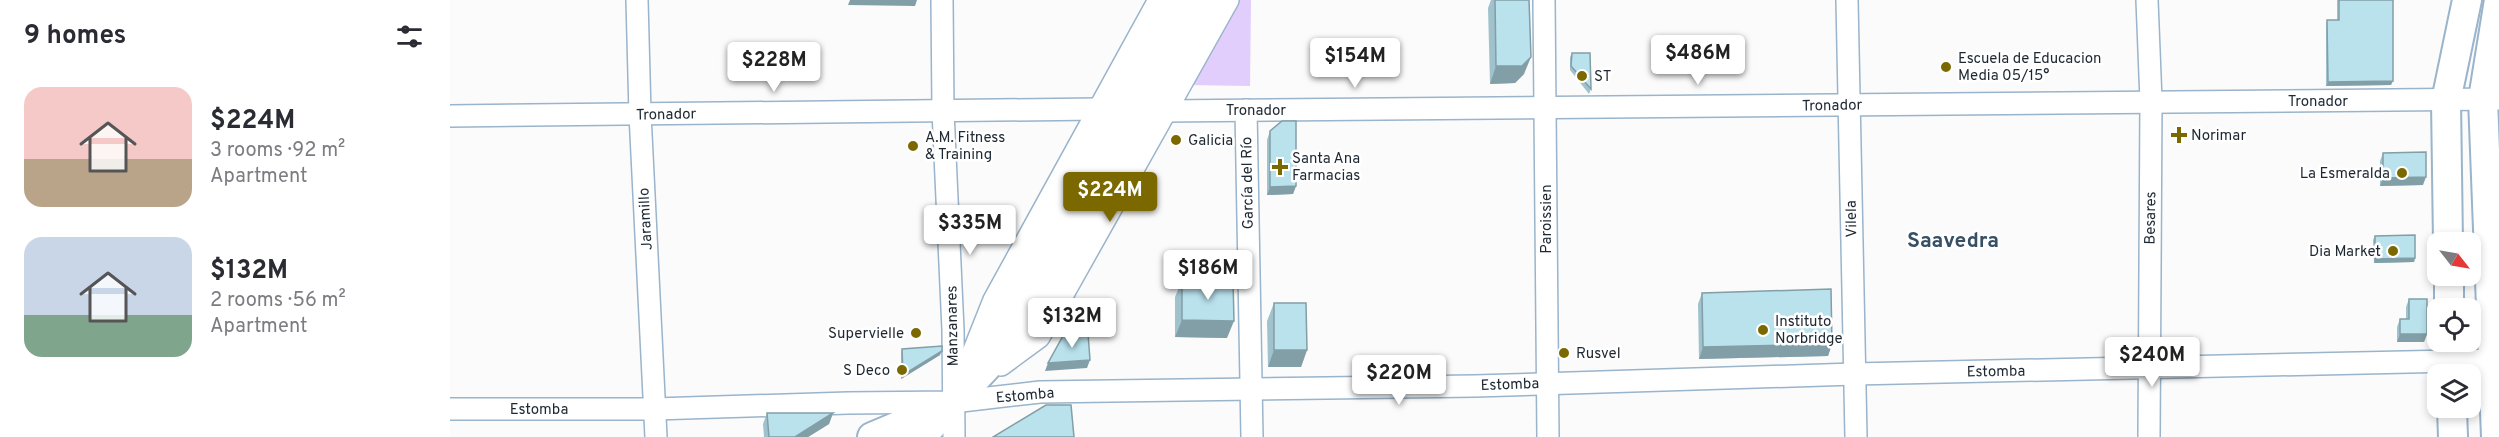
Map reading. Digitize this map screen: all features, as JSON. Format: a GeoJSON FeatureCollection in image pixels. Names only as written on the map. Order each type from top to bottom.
{"type":"FeatureCollection","features":[{"type":"Feature","properties":{"kind":"main road"},"geometry":{"type":"LineString","coordinates":[[872,437],[953,402],[1009,312],[1183,0]]}},
{"type":"Feature","properties":{"kind":"main road"},"geometry":{"type":"LineString","coordinates":[[921,437],[1025,326],[1207,0]]}},
{"type":"Feature","properties":{"kind":"main road"},"geometry":{"type":"LineString","coordinates":[[2448,232],[2446,101],[2467,0]]}},
{"type":"Feature","properties":{"kind":"main road"},"geometry":{"type":"LineString","coordinates":[[2496,437],[2491,99],[2499,0]]}},
{"type":"Feature","properties":{"kind":"main road"},"geometry":{"type":"LineString","coordinates":[[2452,418],[2453,437]]}},
{"type":"Feature","properties":{"kind":"street","name":"Jaramillo"},"geometry":{"type":"LineString","coordinates":[[637,0],[640,114],[656,437]]}},
{"type":"Feature","properties":{"kind":"street","name":"Manzanares"},"geometry":{"type":"LineString","coordinates":[[942,0],[943,111],[954,330],[954,437]]}},
{"type":"Feature","properties":{"kind":"street"},"geometry":{"type":"LineString","coordinates":[[953,402],[994,300],[1159,0]]}},
{"type":"Feature","properties":{"kind":"street"},"geometry":{"type":"LineString","coordinates":[[953,402],[1039,337],[1228,0]]}},
{"type":"Feature","properties":{"kind":"street","name":"Paroissien"},"geometry":{"type":"LineString","coordinates":[[1544,0],[1547,107],[1546,383],[1548,437]]}},
{"type":"Feature","properties":{"kind":"street","name":"Vilela"},"geometry":{"type":"LineString","coordinates":[[1847,0],[1856,437]]}},
{"type":"Feature","properties":{"kind":"street","name":"Besares"},"geometry":{"type":"LineString","coordinates":[[2147,0],[2151,101],[2149,437]]}},
{"type":"Feature","properties":{"kind":"street","name":"Tronador"},"geometry":{"type":"LineString","coordinates":[[1165,111],[2491,99]]}},
{"type":"Feature","properties":{"kind":"street","name":"Tronador"},"geometry":{"type":"LineString","coordinates":[[450,116],[1098,109]]}},
{"type":"Feature","properties":{"kind":"street","name":"García del Río"},"geometry":{"type":"LineString","coordinates":[[1246,110],[1252,437]]}},
{"type":"Feature","properties":{"kind":"street","name":"Estomba"},"geometry":{"type":"LineString","coordinates":[[450,409],[655,409],[953,402],[1040,392],[1546,383],[2496,360]]}},
{"type":"Feature","properties":{"kind":"shaded area"},"geometry":{"type":"Polygon","coordinates":[[[1233,0],[1251,0],[1250,86],[1187,85],[1233,0]]]}},
{"type":"Feature","properties":{"kind":"building"},"geometry":{"type":"Polygon","coordinates":[[[1495,0],[1529,0],[1531,57],[1522,66],[1496,66],[1495,0]]]}},
{"type":"Feature","properties":{"kind":"building"},"geometry":{"type":"Polygon","coordinates":[[[2339,0],[2393,0],[2393,81],[2328,82],[2327,20],[2339,20],[2339,0]]]}},
{"type":"Feature","properties":{"kind":"building","name":"ST"},"geometry":{"type":"Polygon","coordinates":[[[1572,53],[1590,53],[1591,89],[1571,66],[1572,53]]]}},
{"type":"Feature","properties":{"kind":"building","name":"Santa Ana Farmacias"},"geometry":{"type":"Polygon","coordinates":[[[1282,121],[1296,121],[1296,186],[1270,187],[1270,131],[1282,121]]]}},
{"type":"Feature","properties":{"kind":"building","name":"La Esmeralda"},"geometry":{"type":"Polygon","coordinates":[[[2426,152],[2426,177],[2383,178],[2383,153],[2426,152]]]}},
{"type":"Feature","properties":{"kind":"building","name":"Dia Market"},"geometry":{"type":"Polygon","coordinates":[[[2415,235],[2415,258],[2375,259],[2375,236],[2415,235]]]}},
{"type":"Feature","properties":{"kind":"building"},"geometry":{"type":"Polygon","coordinates":[[[1182,280],[1233,281],[1234,321],[1182,320],[1182,280]]]}},
{"type":"Feature","properties":{"kind":"building","name":"Instituto Norbridge"},"geometry":{"type":"Polygon","coordinates":[[[1831,289],[1832,344],[1703,347],[1702,293],[1831,289]]]}},
{"type":"Feature","properties":{"kind":"building"},"geometry":{"type":"Polygon","coordinates":[[[2409,299],[2427,299],[2427,334],[2400,334],[2400,319],[2409,319],[2409,299]]]}},
{"type":"Feature","properties":{"kind":"building"},"geometry":{"type":"Polygon","coordinates":[[[1274,303],[1306,303],[1307,350],[1274,350],[1274,303]]]}},
{"type":"Feature","properties":{"kind":"building"},"geometry":{"type":"Polygon","coordinates":[[[1088,333],[1090,360],[1048,363],[1064,334],[1088,333]]]}},
{"type":"Feature","properties":{"kind":"building"},"geometry":{"type":"Polygon","coordinates":[[[942,346],[942,351],[903,375],[902,349],[942,346]]]}},
{"type":"Feature","properties":{"kind":"building"},"geometry":{"type":"Polygon","coordinates":[[[1046,405],[1071,405],[1074,437],[993,437],[1046,405]]]}},
{"type":"Feature","properties":{"kind":"building"},"geometry":{"type":"Polygon","coordinates":[[[767,413],[833,413],[795,437],[769,437],[767,413]]]}},
{"type":"Feature","properties":{"kind":"place","name":"Escuela de Educacion Media 05/15°"},"geometry":{"type":"Point","coordinates":[1946,67]}},
{"type":"Feature","properties":{"kind":"place","name":"ST"},"geometry":{"type":"Point","coordinates":[1582,76]}},
{"type":"Feature","properties":{"kind":"place","name":"Norimar"},"geometry":{"type":"Point","coordinates":[2179,135]}},
{"type":"Feature","properties":{"kind":"place","name":"Galicia"},"geometry":{"type":"Point","coordinates":[1176,140]}},
{"type":"Feature","properties":{"kind":"place","name":"A.M. Fitness & Training"},"geometry":{"type":"Point","coordinates":[913,146]}},
{"type":"Feature","properties":{"kind":"place","name":"Santa Ana Farmacias"},"geometry":{"type":"Point","coordinates":[1280,167]}},
{"type":"Feature","properties":{"kind":"place","name":"La Esmeralda"},"geometry":{"type":"Point","coordinates":[2402,173]}},
{"type":"Feature","properties":{"kind":"place","name":"Dia Market"},"geometry":{"type":"Point","coordinates":[2393,251]}},
{"type":"Feature","properties":{"kind":"place","name":"Instituto Norbridge"},"geometry":{"type":"Point","coordinates":[1763,330]}},
{"type":"Feature","properties":{"kind":"place","name":"Supervielle"},"geometry":{"type":"Point","coordinates":[916,333]}},
{"type":"Feature","properties":{"kind":"place","name":"Rusvel"},"geometry":{"type":"Point","coordinates":[1564,353]}},
{"type":"Feature","properties":{"kind":"place","name":"S Deco"},"geometry":{"type":"Point","coordinates":[902,370]}},
{"type":"Feature","properties":{"kind":"district","name":"Saavedra"},"geometry":{"type":"Point","coordinates":[1953,240]}}]}
